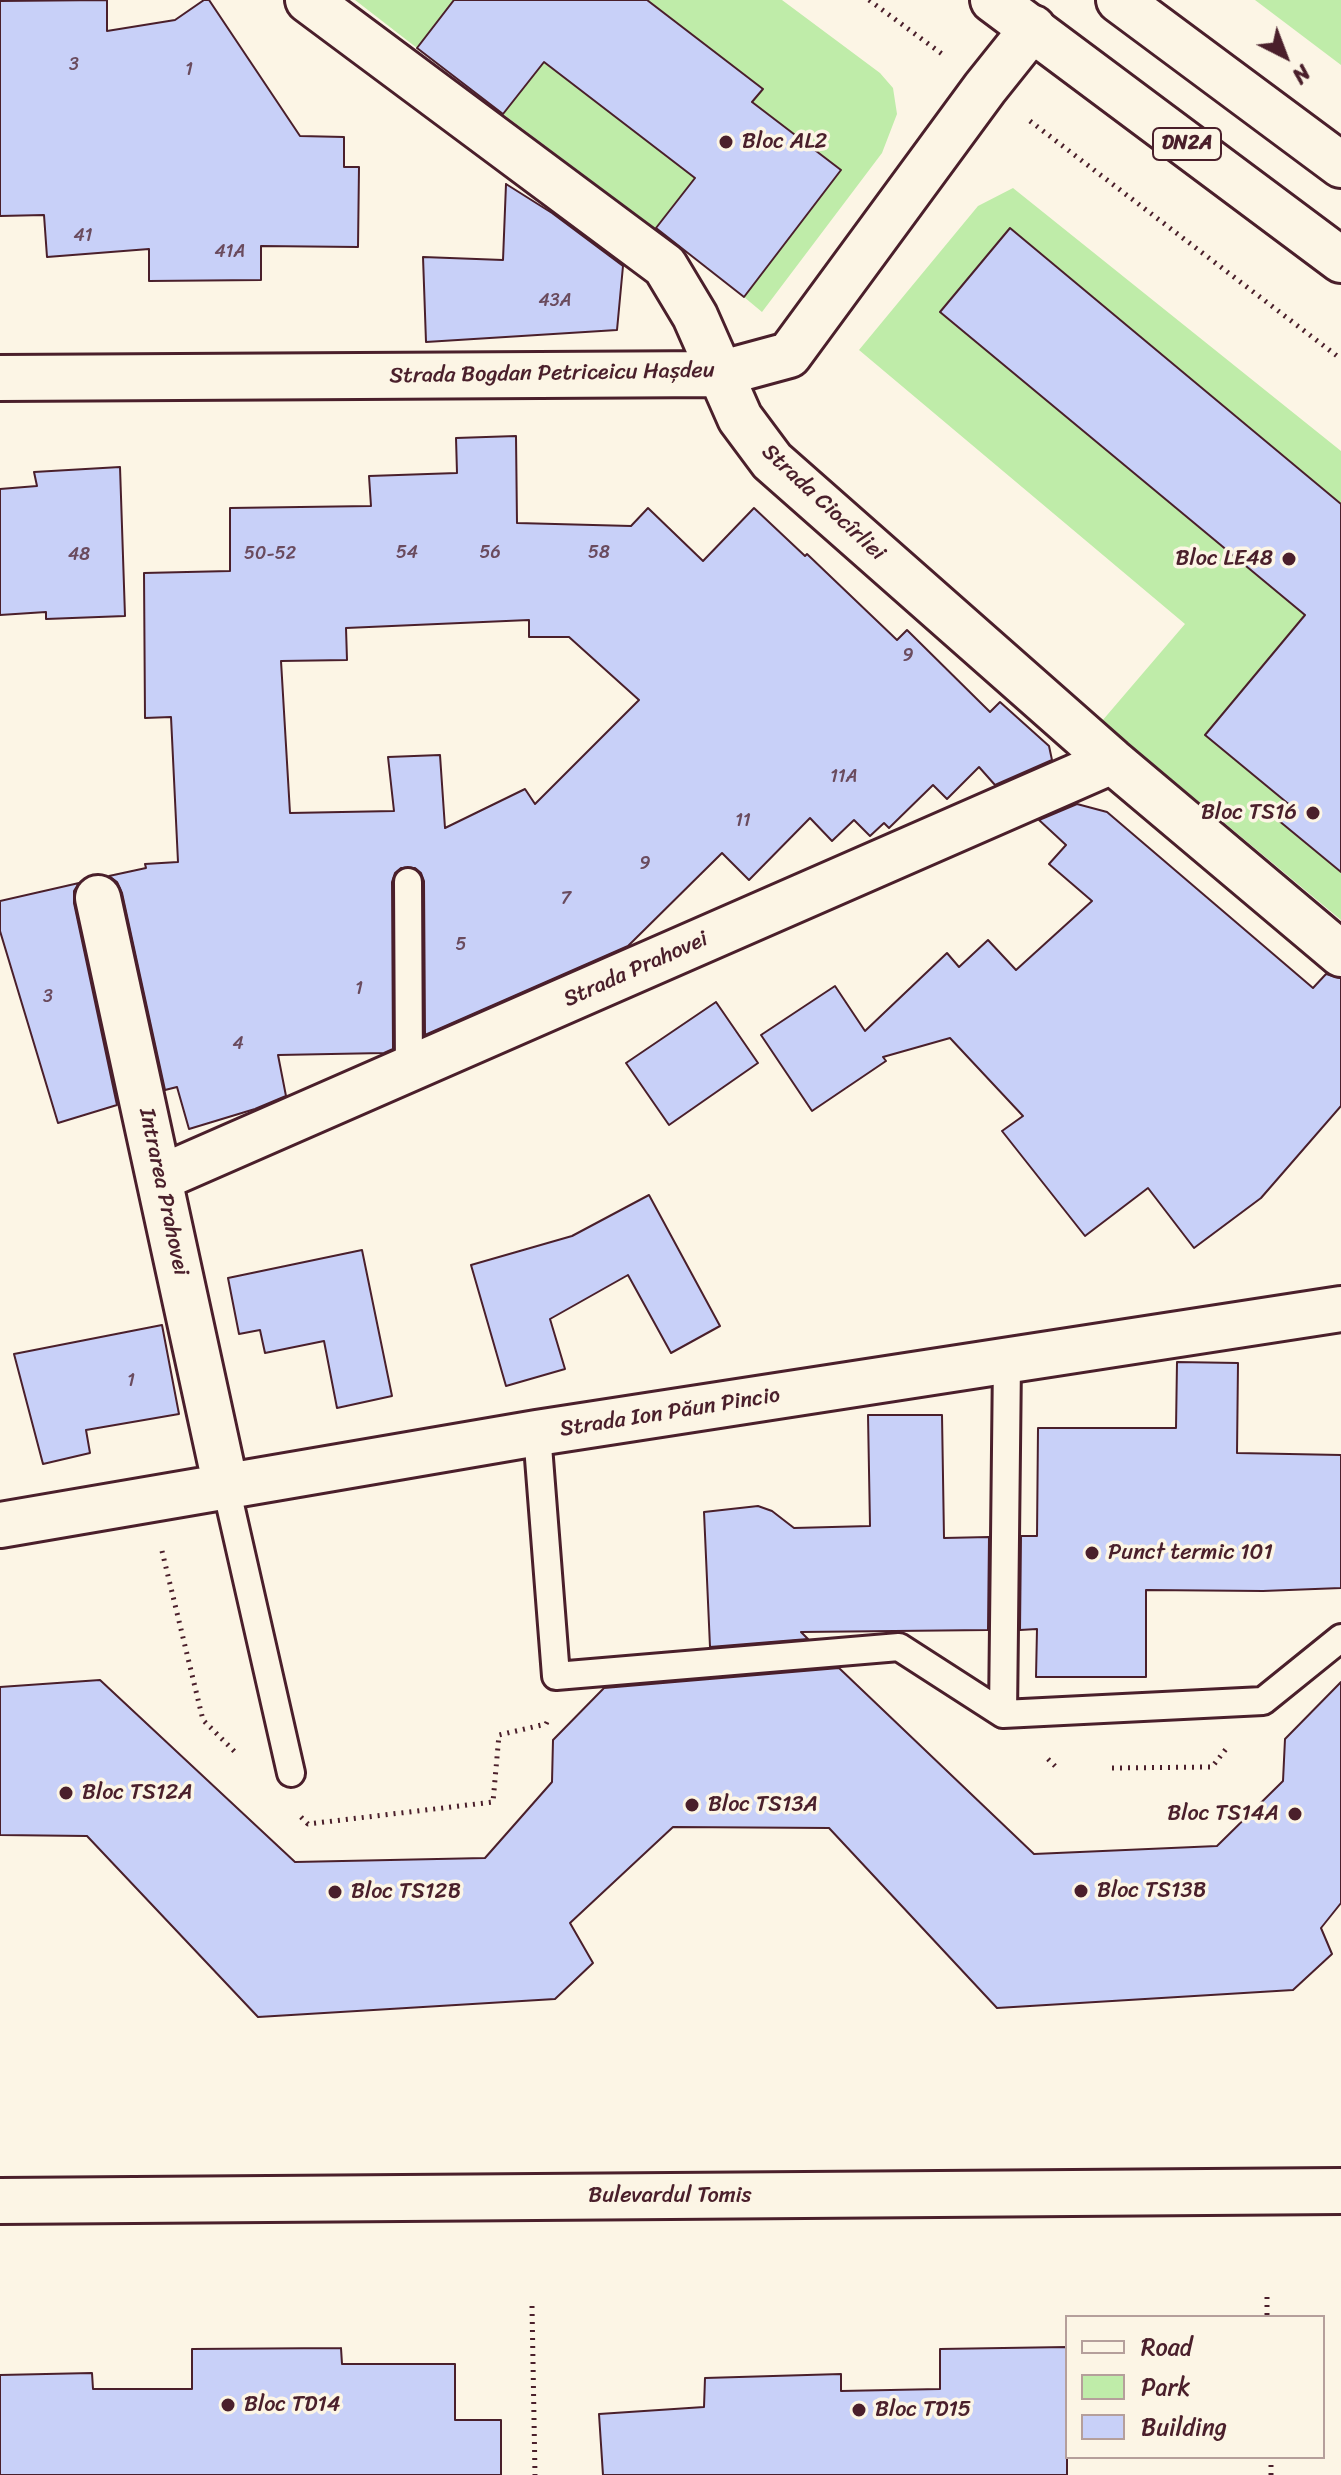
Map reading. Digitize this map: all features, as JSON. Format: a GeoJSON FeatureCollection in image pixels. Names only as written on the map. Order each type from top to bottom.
{"type":"FeatureCollection","features":[{"type":"Feature","properties":{"kind":"street","name":"Strada Ciocîrliei"},"geometry":{"type":"LineString","coordinates":[[308,0],[665,266],[695,316],[740,418],[772,461],[1112,761],[1341,954]]}},
{"type":"Feature","properties":{"kind":"street"},"geometry":{"type":"LineString","coordinates":[[993,0],[1033,28]]}},
{"type":"Feature","properties":{"kind":"street"},"geometry":{"type":"LineString","coordinates":[[1119,0],[1341,165]]}},
{"type":"Feature","properties":{"kind":"street","name":"Strada Bogdan Petriceicu Hașdeu"},"geometry":{"type":"LineString","coordinates":[[0,378],[719,374],[789,355],[985,88],[1033,28]]}},
{"type":"Feature","properties":{"kind":"street","name":"DN2A"},"geometry":{"type":"LineString","coordinates":[[1033,28],[1341,260]]}},
{"type":"Feature","properties":{"kind":"street","name":"Strada Prahovei"},"geometry":{"type":"LineString","coordinates":[[160,1178],[1112,761]]}},
{"type":"Feature","properties":{"kind":"street","name":"Intrarea Prahovei"},"geometry":{"type":"LineString","coordinates":[[98,898],[226,1487]]}},
{"type":"Feature","properties":{"kind":"street","name":"Strada Ion Păun Pincio"},"geometry":{"type":"LineString","coordinates":[[0,1525],[537,1433],[1341,1309]]}},
{"type":"Feature","properties":{"kind":"street","name":"Bulevardul Tomis"},"geometry":{"type":"LineString","coordinates":[[0,2201],[1341,2191]]}},
{"type":"Feature","properties":{"kind":"lane"},"geometry":{"type":"LineString","coordinates":[[408,882],[409,1070]]}},
{"type":"Feature","properties":{"kind":"lane"},"geometry":{"type":"LineString","coordinates":[[1003,1714],[1007,1361]]}},
{"type":"Feature","properties":{"kind":"lane"},"geometry":{"type":"LineString","coordinates":[[537,1433],[556,1676],[899,1647],[1003,1714],[1263,1701],[1341,1638]]}},
{"type":"Feature","properties":{"kind":"lane"},"geometry":{"type":"LineString","coordinates":[[226,1487],[291,1773]]}},
{"type":"Feature","properties":{"kind":"path"},"geometry":{"type":"LineString","coordinates":[[869,0],[952,62]]}},
{"type":"Feature","properties":{"kind":"path"},"geometry":{"type":"LineString","coordinates":[[1028,120],[1341,359]]}},
{"type":"Feature","properties":{"kind":"path"},"geometry":{"type":"LineString","coordinates":[[1267,2297],[1267,2315]]}},
{"type":"Feature","properties":{"kind":"path"},"geometry":{"type":"LineString","coordinates":[[532,2306],[535,2475]]}},
{"type":"Feature","properties":{"kind":"green space"},"geometry":{"type":"Polygon","coordinates":[[[355,0],[454,0],[417,48],[355,0]]]}},
{"type":"Feature","properties":{"kind":"green space"},"geometry":{"type":"Polygon","coordinates":[[[647,0],[782,0],[880,73],[893,88],[897,114],[882,153],[762,312],[744,297],[841,170],[752,102],[762,89],[647,0]]]}},
{"type":"Feature","properties":{"kind":"green space"},"geometry":{"type":"Polygon","coordinates":[[[1255,0],[1341,0],[1341,65],[1255,0]]]}},
{"type":"Feature","properties":{"kind":"green space"},"geometry":{"type":"Polygon","coordinates":[[[544,62],[695,178],[656,229],[503,114],[544,62]]]}},
{"type":"Feature","properties":{"kind":"green space"},"geometry":{"type":"Polygon","coordinates":[[[1013,188],[1341,451],[1341,504],[1010,228],[940,311],[1305,615],[1205,735],[1291,806],[1279,821],[1341,872],[1341,920],[1102,721],[1185,624],[859,350],[978,206],[1013,188]]]}},
{"type":"Feature","properties":{"kind":"building"},"geometry":{"type":"Polygon","coordinates":[[[107,0],[107,31],[175,20],[204,0],[209,0],[300,136],[344,137],[344,167],[359,167],[358,247],[261,246],[261,280],[149,281],[149,249],[47,257],[44,215],[0,216],[0,1],[107,0]]]}},
{"type":"Feature","properties":{"kind":"building","name":"Bloc AL2"},"geometry":{"type":"Polygon","coordinates":[[[454,0],[647,0],[763,89],[752,102],[841,170],[744,297],[656,228],[695,178],[544,62],[503,114],[417,48],[454,0]]]}},
{"type":"Feature","properties":{"kind":"building"},"geometry":{"type":"Polygon","coordinates":[[[506,184],[552,213],[623,266],[617,330],[426,342],[423,257],[503,260],[506,184]]]}},
{"type":"Feature","properties":{"kind":"building","name":"Bloc LE48"},"geometry":{"type":"Polygon","coordinates":[[[1010,228],[1341,504],[1341,872],[1278,820],[1291,806],[1205,735],[1305,615],[940,312],[1010,228]]]}},
{"type":"Feature","properties":{"kind":"building"},"geometry":{"type":"Polygon","coordinates":[[[516,436],[517,523],[631,526],[648,508],[703,561],[754,508],[897,640],[907,630],[990,712],[1000,702],[1049,746],[1052,760],[995,785],[979,767],[947,799],[933,785],[889,828],[884,823],[870,836],[854,820],[832,841],[810,818],[749,880],[722,853],[628,946],[425,1035],[424,881],[415,868],[401,868],[392,882],[393,1049],[384,1053],[278,1055],[286,1096],[189,1129],[177,1087],[165,1090],[122,893],[117,882],[109,876],[146,868],[145,864],[178,862],[171,717],[145,718],[144,573],[230,571],[230,508],[371,506],[369,476],[457,473],[456,438],[516,436]],[[529,620],[346,628],[347,660],[281,661],[290,813],[394,811],[388,757],[440,755],[445,828],[525,789],[535,804],[639,700],[569,637],[529,637],[529,620]]]}},
{"type":"Feature","properties":{"kind":"building"},"geometry":{"type":"Polygon","coordinates":[[[120,467],[125,616],[46,619],[46,612],[0,615],[0,489],[37,486],[34,472],[120,467]]]}},
{"type":"Feature","properties":{"kind":"building"},"geometry":{"type":"Polygon","coordinates":[[[1077,804],[1107,812],[1313,988],[1326,974],[1341,978],[1341,1106],[1261,1198],[1194,1248],[1148,1188],[1085,1236],[1002,1131],[1023,1116],[950,1038],[883,1057],[886,1061],[812,1111],[761,1035],[835,986],[865,1031],[947,953],[959,967],[988,940],[1016,970],[1092,901],[1049,864],[1066,845],[1039,820],[1077,804]]]}},
{"type":"Feature","properties":{"kind":"building"},"geometry":{"type":"Polygon","coordinates":[[[79,883],[74,891],[74,903],[117,1105],[58,1123],[0,931],[0,901],[79,883]]]}},
{"type":"Feature","properties":{"kind":"building"},"geometry":{"type":"Polygon","coordinates":[[[716,1002],[758,1063],[669,1125],[626,1063],[716,1002]]]}},
{"type":"Feature","properties":{"kind":"building"},"geometry":{"type":"Polygon","coordinates":[[[649,1195],[720,1326],[671,1353],[628,1275],[550,1319],[565,1369],[506,1386],[471,1265],[572,1236],[649,1195]]]}},
{"type":"Feature","properties":{"kind":"building"},"geometry":{"type":"Polygon","coordinates":[[[362,1250],[392,1396],[337,1408],[324,1341],[265,1353],[260,1330],[239,1334],[228,1278],[362,1250]]]}},
{"type":"Feature","properties":{"kind":"building"},"geometry":{"type":"Polygon","coordinates":[[[162,1325],[179,1414],[86,1430],[90,1453],[43,1464],[14,1354],[162,1325]]]}},
{"type":"Feature","properties":{"kind":"building"},"geometry":{"type":"Polygon","coordinates":[[[1177,1362],[1238,1363],[1237,1453],[1341,1455],[1341,1588],[1146,1590],[1146,1677],[1036,1677],[1037,1629],[1020,1630],[1021,1536],[1037,1536],[1038,1428],[1176,1428],[1177,1362]]]}},
{"type":"Feature","properties":{"kind":"building"},"geometry":{"type":"Polygon","coordinates":[[[868,1415],[942,1415],[944,1538],[989,1537],[988,1630],[801,1632],[808,1639],[710,1647],[704,1512],[758,1506],[772,1511],[794,1528],[870,1526],[868,1415]]]}},
{"type":"Feature","properties":{"kind":"building"},"geometry":{"type":"Polygon","coordinates":[[[839,1668],[1034,1854],[1217,1846],[1283,1781],[1285,1739],[1341,1682],[1341,1903],[1321,1928],[1332,1954],[1293,1990],[997,2008],[829,1828],[673,1827],[570,1923],[593,1963],[555,1999],[258,2017],[87,1836],[0,1835],[0,1687],[100,1680],[295,1862],[485,1858],[552,1782],[553,1740],[604,1688],[839,1668]]]}},
{"type":"Feature","properties":{"kind":"building","name":"Bloc TD15"},"geometry":{"type":"Polygon","coordinates":[[[1065,2347],[1067,2475],[603,2475],[599,2414],[704,2407],[705,2378],[841,2374],[841,2391],[940,2389],[940,2349],[1065,2347]]]}},
{"type":"Feature","properties":{"kind":"building","name":"Bloc TD14"},"geometry":{"type":"Polygon","coordinates":[[[341,2348],[342,2364],[455,2364],[455,2420],[501,2420],[501,2475],[0,2475],[0,2375],[92,2373],[93,2389],[192,2389],[192,2349],[341,2348]]]}},
{"type":"Feature","properties":{"kind":"place","name":"Bloc AL2"},"geometry":{"type":"Point","coordinates":[726,142]}},
{"type":"Feature","properties":{"kind":"place","name":"Bloc LE48"},"geometry":{"type":"Point","coordinates":[1289,559]}},
{"type":"Feature","properties":{"kind":"place","name":"Bloc TS16"},"geometry":{"type":"Point","coordinates":[1313,813]}},
{"type":"Feature","properties":{"kind":"place","name":"Punct termic 101"},"geometry":{"type":"Point","coordinates":[1092,1553]}},
{"type":"Feature","properties":{"kind":"place","name":"Bloc TS12A"},"geometry":{"type":"Point","coordinates":[66,1793]}},
{"type":"Feature","properties":{"kind":"place","name":"Bloc TS13A"},"geometry":{"type":"Point","coordinates":[692,1805]}},
{"type":"Feature","properties":{"kind":"place","name":"Bloc TS14A"},"geometry":{"type":"Point","coordinates":[1295,1814]}},
{"type":"Feature","properties":{"kind":"place","name":"Bloc TS13B"},"geometry":{"type":"Point","coordinates":[1081,1891]}},
{"type":"Feature","properties":{"kind":"place","name":"Bloc TS12B"},"geometry":{"type":"Point","coordinates":[335,1892]}},
{"type":"Feature","properties":{"kind":"place","name":"Bloc TD14"},"geometry":{"type":"Point","coordinates":[228,2405]}},
{"type":"Feature","properties":{"kind":"place","name":"Bloc TD15"},"geometry":{"type":"Point","coordinates":[859,2410]}}]}
